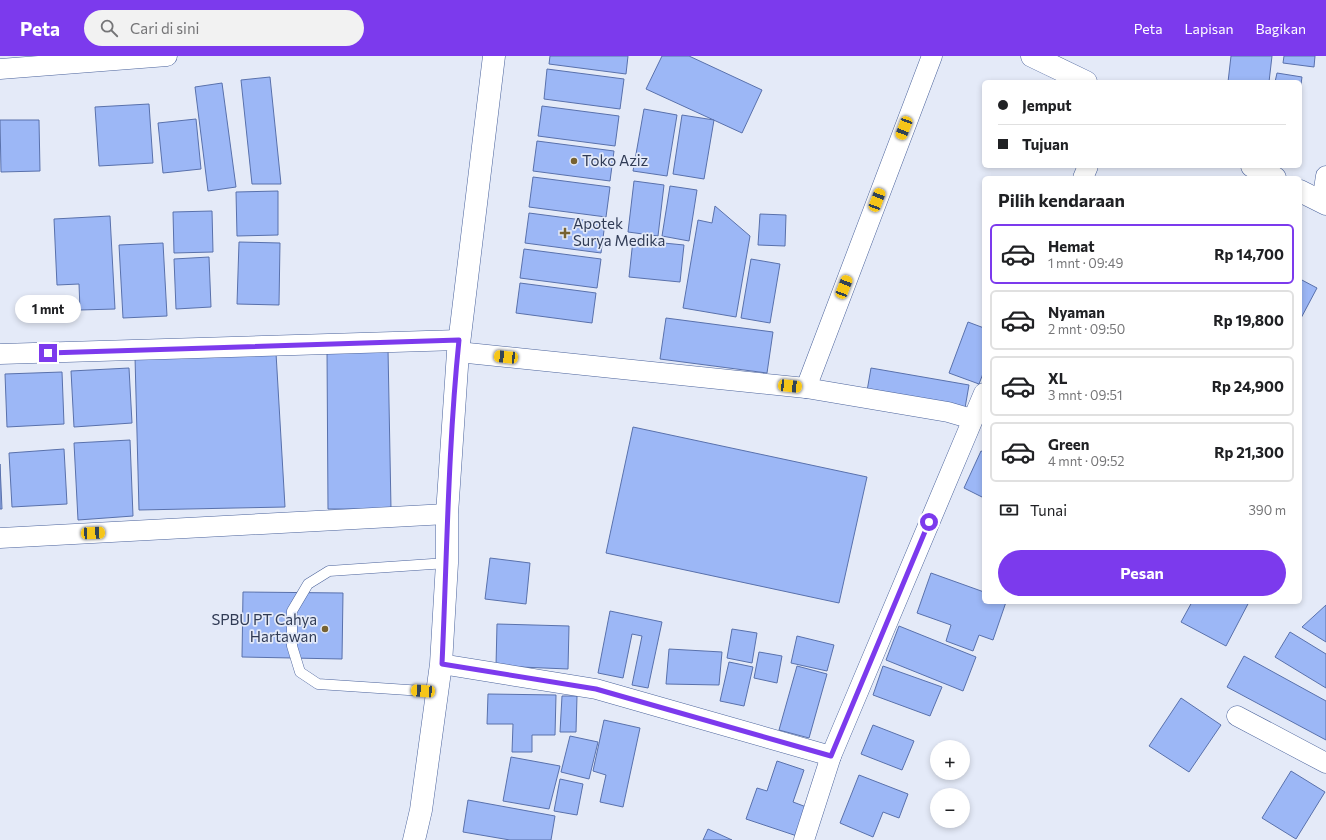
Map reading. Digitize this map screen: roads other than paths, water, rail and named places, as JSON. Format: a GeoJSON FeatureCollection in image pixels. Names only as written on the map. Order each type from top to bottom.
{"type":"FeatureCollection","features":[{"type":"Feature","properties":{"kind":"street"},"geometry":{"type":"LineString","coordinates":[[0,69],[37,61],[168,56]]}},
{"type":"Feature","properties":{"kind":"street"},"geometry":{"type":"LineString","coordinates":[[414,840],[421,810],[442,664],[447,563],[447,514],[459,346],[494,56]]}},
{"type":"Feature","properties":{"kind":"street"},"geometry":{"type":"LineString","coordinates":[[806,388],[932,56]]}},
{"type":"Feature","properties":{"kind":"street"},"geometry":{"type":"LineString","coordinates":[[1032,56],[1082,80]]}},
{"type":"Feature","properties":{"kind":"street"},"geometry":{"type":"LineString","coordinates":[[1256,168],[1271,176]]}},
{"type":"Feature","properties":{"kind":"street"},"geometry":{"type":"LineString","coordinates":[[1302,192],[1324,203],[1326,176]]}},
{"type":"Feature","properties":{"kind":"street"},"geometry":{"type":"LineString","coordinates":[[0,354],[459,346],[806,388],[948,412],[972,419]]}},
{"type":"Feature","properties":{"kind":"street"},"geometry":{"type":"LineString","coordinates":[[804,840],[831,756],[982,398]]}},
{"type":"Feature","properties":{"kind":"street"},"geometry":{"type":"LineString","coordinates":[[0,538],[447,514]]}},
{"type":"Feature","properties":{"kind":"street"},"geometry":{"type":"LineString","coordinates":[[442,664],[596,689],[831,756]]}},
{"type":"Feature","properties":{"kind":"street"},"geometry":{"type":"LineString","coordinates":[[1237,716],[1326,763]]}},
{"type":"Feature","properties":{"kind":"lane"},"geometry":{"type":"LineString","coordinates":[[438,692],[318,684],[300,672],[292,646],[292,610],[308,584],[329,571],[447,563]]}},
{"type":"Feature","properties":{"kind":"place","name":"Toko Aziz"},"geometry":{"type":"Point","coordinates":[574,161]}},
{"type":"Feature","properties":{"kind":"place","name":"Apotek Surya Medika"},"geometry":{"type":"Point","coordinates":[565,233]}},
{"type":"Feature","properties":{"kind":"place","name":"SPBU PT Cahya Hartawan"},"geometry":{"type":"Point","coordinates":[325,629]}}]}
